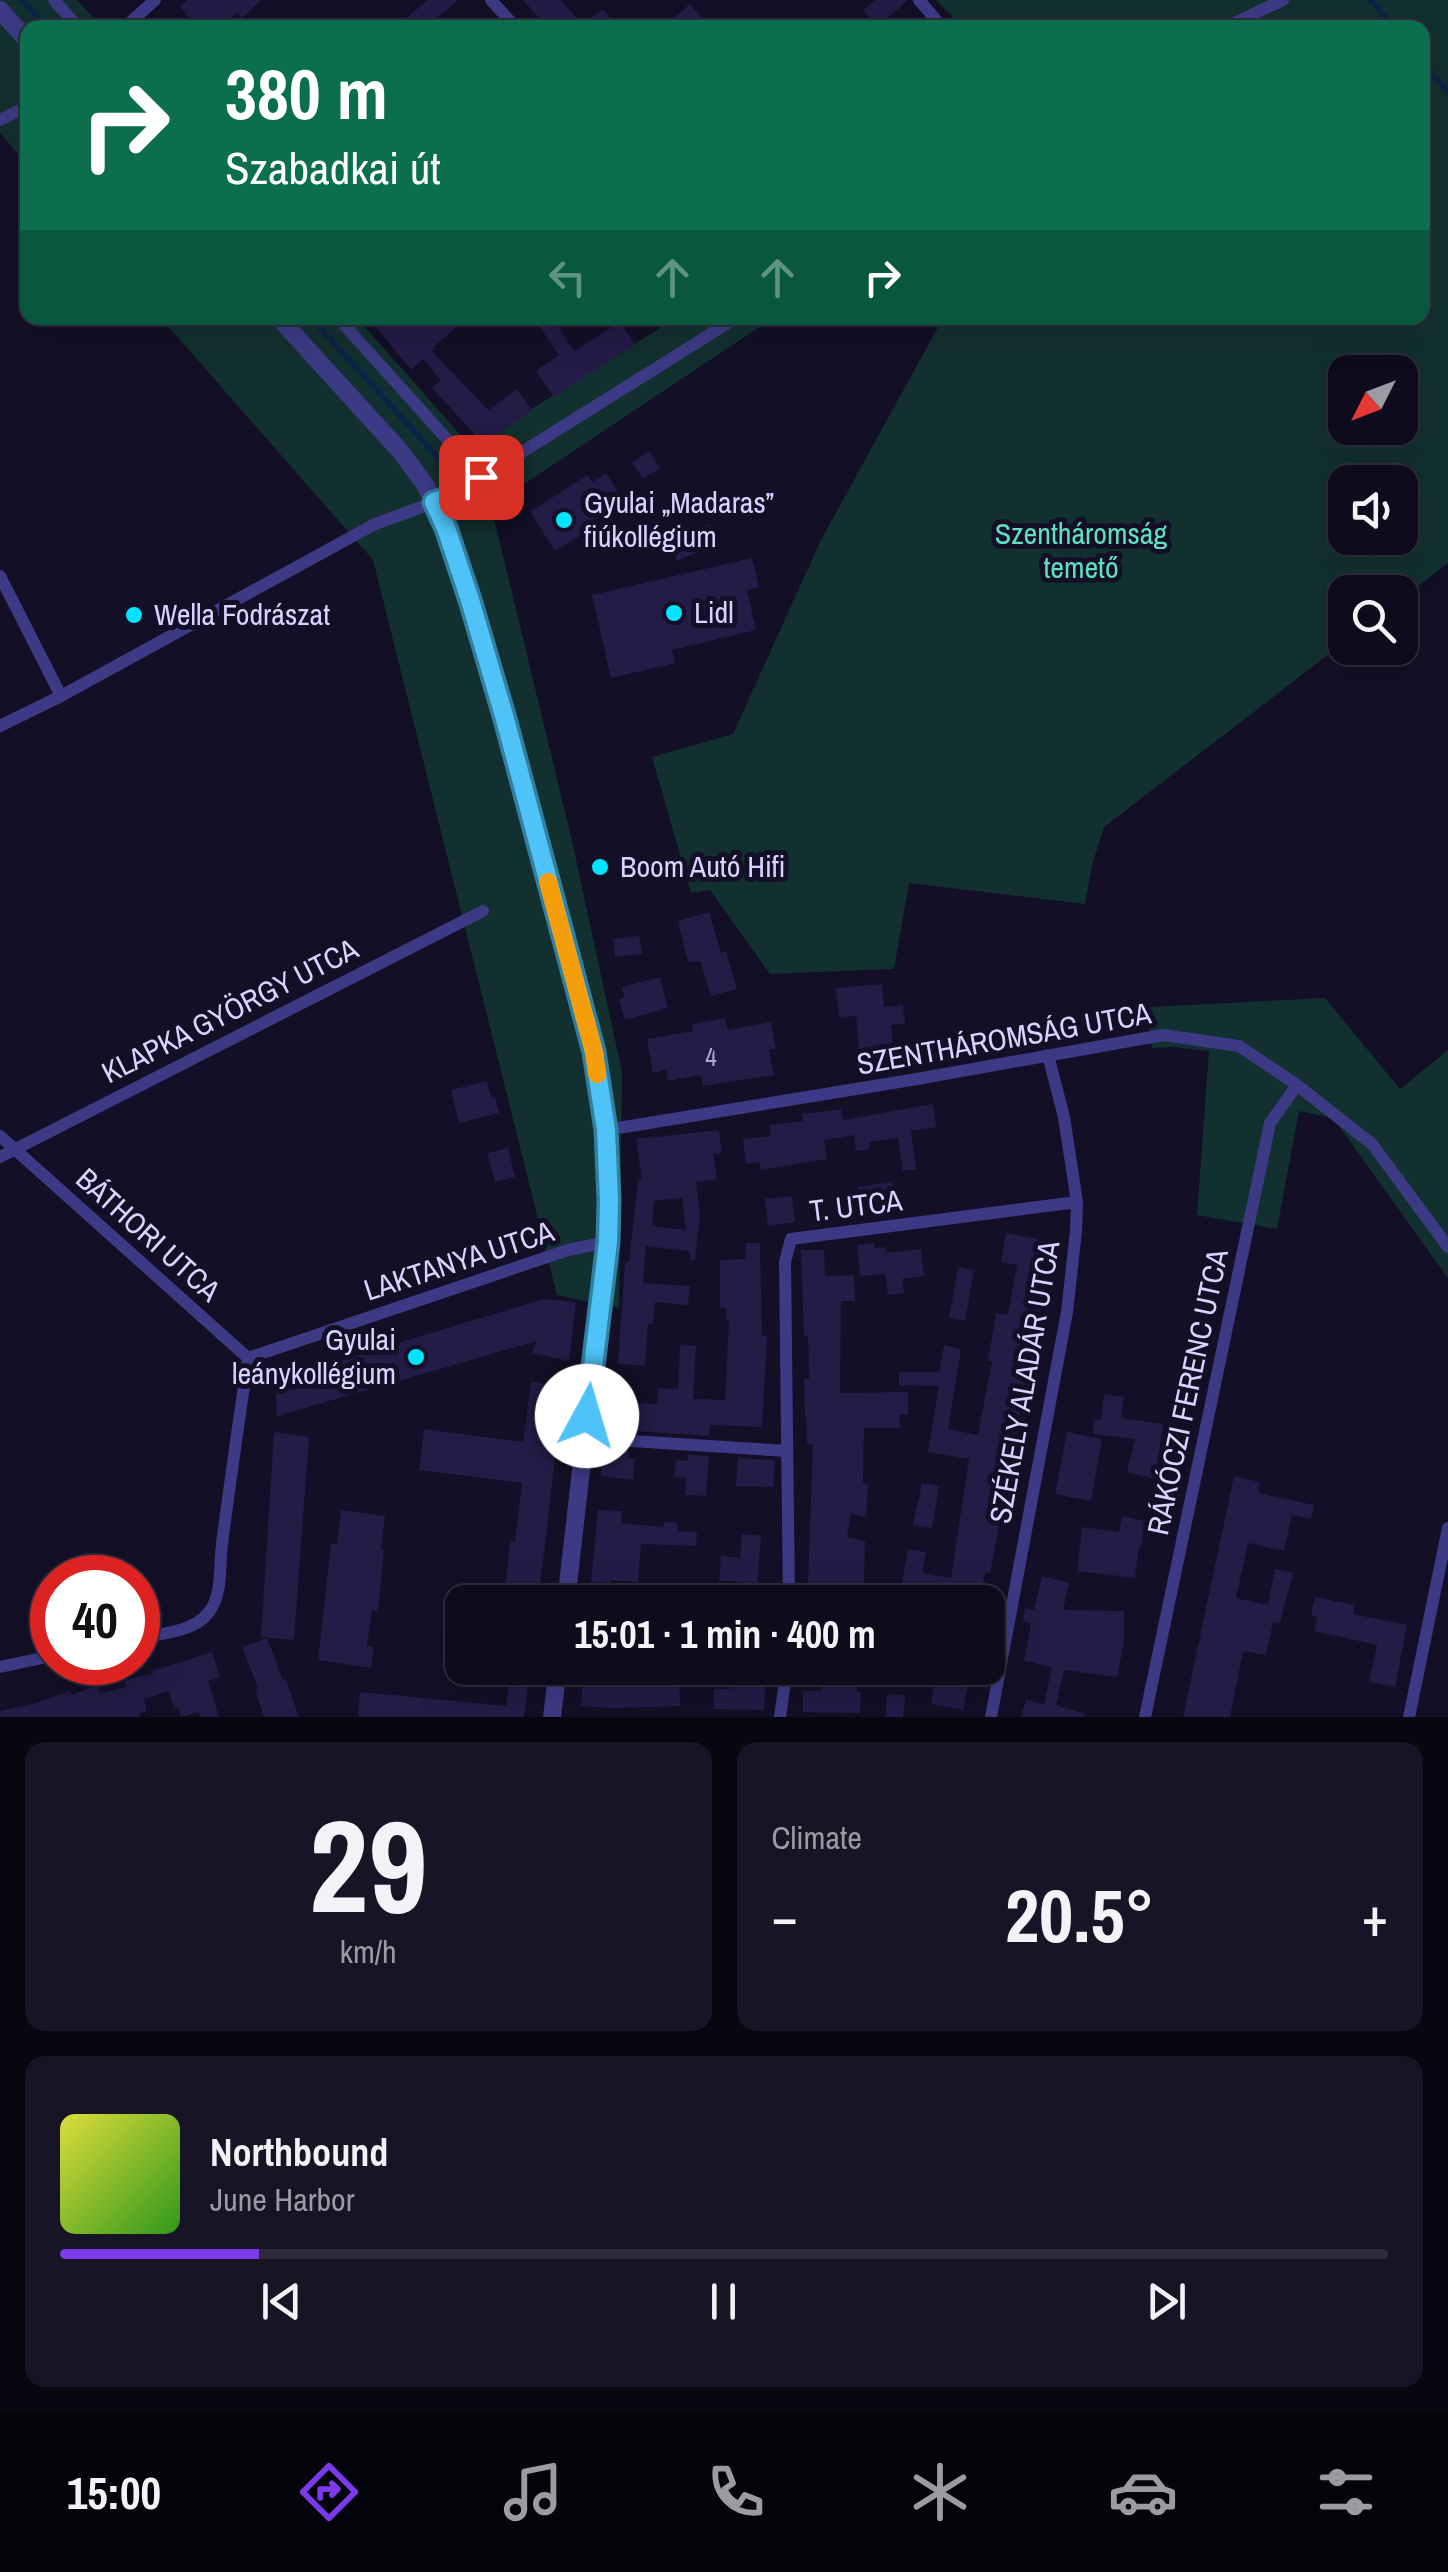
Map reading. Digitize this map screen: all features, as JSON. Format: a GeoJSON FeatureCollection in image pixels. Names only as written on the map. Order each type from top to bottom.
{"type":"FeatureCollection","features":[{"type":"Feature","properties":{"kind":"street"},"geometry":{"type":"LineString","coordinates":[[54,0],[72,20]]}},
{"type":"Feature","properties":{"kind":"street"},"geometry":{"type":"LineString","coordinates":[[133,20],[154,0]]}},
{"type":"Feature","properties":{"kind":"street"},"geometry":{"type":"LineString","coordinates":[[491,0],[509,20]]}},
{"type":"Feature","properties":{"kind":"street"},"geometry":{"type":"LineString","coordinates":[[919,0],[936,20]]}},
{"type":"Feature","properties":{"kind":"street"},"geometry":{"type":"LineString","coordinates":[[1241,20],[1282,0]]}},
{"type":"Feature","properties":{"kind":"street"},"geometry":{"type":"LineString","coordinates":[[0,10],[20,32]]}},
{"type":"Feature","properties":{"kind":"street"},"geometry":{"type":"LineString","coordinates":[[285,325],[402,452],[446,528],[505,719],[594,1052],[606,1130],[608,1242],[568,1585]]}},
{"type":"Feature","properties":{"kind":"street"},"geometry":{"type":"LineString","coordinates":[[344,325],[481,477]]}},
{"type":"Feature","properties":{"kind":"street"},"geometry":{"type":"LineString","coordinates":[[0,726],[375,524],[452,496],[725,325]]}},
{"type":"Feature","properties":{"kind":"street"},"geometry":{"type":"LineString","coordinates":[[0,576],[61,696]]}},
{"type":"Feature","properties":{"kind":"street","name":"KLAPKA GYÖRGY UTCA"},"geometry":{"type":"LineString","coordinates":[[0,1157],[483,911]]}},
{"type":"Feature","properties":{"kind":"street","name":"SZENTHÁROMSÁG UTCA"},"geometry":{"type":"LineString","coordinates":[[606,1130],[1163,1035],[1239,1046],[1297,1085],[1372,1144],[1448,1248]]}},
{"type":"Feature","properties":{"kind":"street","name":"SZÉKELY ALADÁR UTCA"},"geometry":{"type":"LineString","coordinates":[[991,1717],[1067,1312],[1077,1202],[1064,1116],[1048,1055]]}},
{"type":"Feature","properties":{"kind":"street","name":"RÁKÓCZI FERENC UTCA"},"geometry":{"type":"LineString","coordinates":[[1145,1717],[1270,1122],[1297,1085]]}},
{"type":"Feature","properties":{"kind":"street","name":"BÁTHORI UTCA"},"geometry":{"type":"LineString","coordinates":[[0,1136],[248,1358]]}},
{"type":"Feature","properties":{"kind":"street","name":"T. UTCA"},"geometry":{"type":"LineString","coordinates":[[789,1585],[785,1262],[791,1240],[1077,1202]]}},
{"type":"Feature","properties":{"kind":"street","name":"LAKTANYA UTCA"},"geometry":{"type":"LineString","coordinates":[[248,1358],[568,1250],[608,1242]]}},
{"type":"Feature","properties":{"kind":"street"},"geometry":{"type":"LineString","coordinates":[[160,1634],[186,1629],[204,1617],[214,1604],[248,1358]]}},
{"type":"Feature","properties":{"kind":"street"},"geometry":{"type":"LineString","coordinates":[[585,1438],[786,1451]]}},
{"type":"Feature","properties":{"kind":"street"},"geometry":{"type":"LineString","coordinates":[[1409,1717],[1448,1528]]}},
{"type":"Feature","properties":{"kind":"street"},"geometry":{"type":"LineString","coordinates":[[0,1667],[30,1661]]}},
{"type":"Feature","properties":{"kind":"street"},"geometry":{"type":"LineString","coordinates":[[552,1717],[556,1685]]}},
{"type":"Feature","properties":{"kind":"street"},"geometry":{"type":"LineString","coordinates":[[780,1717],[785,1685]]}},
{"type":"Feature","properties":{"kind":"green space"},"geometry":{"type":"Polygon","coordinates":[[[0,0],[77,0],[96,20],[20,20],[20,157],[0,133],[0,0]]]}},
{"type":"Feature","properties":{"kind":"green space","name":"Szentháromság temető"},"geometry":{"type":"Polygon","coordinates":[[[936,0],[1448,0],[1448,563],[1418,586],[1418,575],[1328,575],[1328,655],[1104,827],[1085,904],[909,883],[894,969],[770,974],[710,890],[691,893],[652,757],[733,734],[821,540],[939,325],[1430,325],[1430,20],[955,20],[936,0]]]}},
{"type":"Feature","properties":{"kind":"green space"},"geometry":{"type":"Polygon","coordinates":[[[167,325],[363,325],[471,447],[665,325],[762,325],[491,506],[572,841],[622,1072],[619,1308],[557,1295],[373,560],[167,325]]]}},
{"type":"Feature","properties":{"kind":"green space"},"geometry":{"type":"Polygon","coordinates":[[[1325,998],[1400,1089],[1448,1050],[1448,1278],[1333,1118],[1299,1111],[1277,1229],[1197,1215],[1209,1051],[1152,1048],[1147,1007],[1325,998]]]}},
{"type":"Feature","properties":{"kind":"building"},"geometry":{"type":"Polygon","coordinates":[[[187,0],[261,0],[242,18],[237,13],[230,20],[191,20],[180,7],[187,0]]]}},
{"type":"Feature","properties":{"kind":"building"},"geometry":{"type":"Polygon","coordinates":[[[428,0],[458,0],[434,20],[404,20],[428,0]]]}},
{"type":"Feature","properties":{"kind":"building"},"geometry":{"type":"Polygon","coordinates":[[[523,0],[561,0],[579,20],[541,20],[523,0]]]}},
{"type":"Feature","properties":{"kind":"building"},"geometry":{"type":"Polygon","coordinates":[[[875,0],[908,0],[885,20],[871,20],[863,10],[875,0]]]}},
{"type":"Feature","properties":{"kind":"building"},"geometry":{"type":"Polygon","coordinates":[[[690,4],[704,20],[677,20],[675,17],[690,4]]]}},
{"type":"Feature","properties":{"kind":"building"},"geometry":{"type":"Polygon","coordinates":[[[603,9],[612,20],[589,20],[603,9]]]}},
{"type":"Feature","properties":{"kind":"building"},"geometry":{"type":"Polygon","coordinates":[[[375,325],[459,325],[432,351],[488,410],[517,389],[532,411],[483,443],[432,388],[441,380],[423,359],[411,370],[375,325]]]}},
{"type":"Feature","properties":{"kind":"building"},"geometry":{"type":"Polygon","coordinates":[[[557,325],[574,351],[615,325],[622,325],[635,344],[554,397],[536,371],[559,355],[539,326],[557,325]]]}},
{"type":"Feature","properties":{"kind":"building"},"geometry":{"type":"Polygon","coordinates":[[[649,451],[660,468],[643,479],[632,463],[649,451]]]}},
{"type":"Feature","properties":{"kind":"building","name":"Gyulai „Madaras” fiúkollégium"},"geometry":{"type":"Polygon","coordinates":[[[606,473],[621,497],[614,501],[616,505],[579,528],[583,534],[555,551],[530,512],[587,475],[592,482],[606,473]]]}},
{"type":"Feature","properties":{"kind":"building"},"geometry":{"type":"Polygon","coordinates":[[[710,524],[718,543],[677,561],[669,542],[710,524]]]}},
{"type":"Feature","properties":{"kind":"building","name":"Lidl"},"geometry":{"type":"Polygon","coordinates":[[[752,558],[759,587],[747,590],[756,630],[672,650],[675,663],[611,678],[592,595],[752,558]]]}},
{"type":"Feature","properties":{"kind":"building"},"geometry":{"type":"Polygon","coordinates":[[[709,912],[737,989],[711,996],[700,961],[688,962],[678,921],[709,912]]]}},
{"type":"Feature","properties":{"kind":"building"},"geometry":{"type":"Polygon","coordinates":[[[639,936],[642,954],[615,957],[613,939],[639,936]]]}},
{"type":"Feature","properties":{"kind":"building"},"geometry":{"type":"Polygon","coordinates":[[[660,977],[668,1008],[625,1020],[619,999],[624,998],[622,987],[660,977]]]}},
{"type":"Feature","properties":{"kind":"building"},"geometry":{"type":"Polygon","coordinates":[[[882,984],[884,1007],[903,1005],[905,1024],[891,1025],[893,1047],[876,1049],[877,1059],[860,1061],[856,1016],[839,1018],[836,988],[882,984]]]}},
{"type":"Feature","properties":{"kind":"building"},"geometry":{"type":"Polygon","coordinates":[[[725,1018],[728,1030],[771,1022],[776,1049],[769,1050],[774,1075],[703,1086],[701,1075],[668,1081],[666,1070],[653,1073],[647,1039],[693,1031],[692,1024],[725,1018]]]}},
{"type":"Feature","properties":{"kind":"building"},"geometry":{"type":"Polygon","coordinates":[[[487,1081],[499,1113],[459,1123],[451,1090],[487,1081]]]}},
{"type":"Feature","properties":{"kind":"building"},"geometry":{"type":"Polygon","coordinates":[[[933,1104],[936,1127],[911,1131],[916,1169],[903,1171],[898,1138],[869,1142],[869,1149],[856,1151],[854,1135],[824,1140],[827,1159],[760,1170],[760,1162],[746,1164],[743,1139],[771,1136],[769,1125],[803,1121],[802,1114],[842,1109],[843,1120],[933,1104]]]}},
{"type":"Feature","properties":{"kind":"building"},"geometry":{"type":"Polygon","coordinates":[[[719,1130],[722,1153],[713,1154],[717,1179],[696,1182],[700,1214],[695,1260],[691,1260],[689,1251],[646,1246],[643,1283],[690,1286],[688,1305],[655,1302],[653,1325],[648,1324],[645,1366],[618,1364],[625,1262],[629,1262],[638,1180],[642,1180],[636,1139],[719,1130]],[[682,1198],[654,1201],[652,1226],[686,1230],[682,1198]]]}},
{"type":"Feature","properties":{"kind":"building"},"geometry":{"type":"Polygon","coordinates":[[[508,1148],[515,1177],[495,1182],[487,1153],[508,1148]]]}},
{"type":"Feature","properties":{"kind":"building"},"geometry":{"type":"Polygon","coordinates":[[[892,1182],[897,1209],[862,1215],[858,1187],[892,1182]]]}},
{"type":"Feature","properties":{"kind":"building"},"geometry":{"type":"Polygon","coordinates":[[[792,1196],[795,1222],[768,1226],[765,1199],[792,1196]]]}},
{"type":"Feature","properties":{"kind":"building"},"geometry":{"type":"Polygon","coordinates":[[[1006,1233],[1038,1239],[1033,1268],[1047,1270],[990,1574],[985,1573],[983,1585],[902,1585],[908,1549],[926,1552],[922,1573],[951,1578],[969,1459],[928,1452],[939,1386],[899,1385],[899,1372],[939,1372],[944,1345],[961,1349],[948,1429],[978,1435],[992,1361],[988,1361],[996,1313],[1008,1315],[1017,1265],[1001,1262],[1006,1233]]]}},
{"type":"Feature","properties":{"kind":"building"},"geometry":{"type":"Polygon","coordinates":[[[746,1243],[760,1243],[762,1336],[767,1336],[762,1427],[710,1425],[709,1436],[607,1429],[608,1401],[657,1404],[658,1388],[678,1389],[680,1345],[696,1346],[693,1399],[725,1400],[729,1320],[726,1308],[720,1308],[720,1260],[746,1259],[746,1243]]]}},
{"type":"Feature","properties":{"kind":"building"},"geometry":{"type":"Polygon","coordinates":[[[874,1243],[874,1248],[885,1247],[886,1253],[921,1249],[924,1276],[902,1279],[904,1293],[888,1295],[885,1274],[860,1276],[857,1245],[874,1243]]]}},
{"type":"Feature","properties":{"kind":"building"},"geometry":{"type":"Polygon","coordinates":[[[801,1250],[824,1250],[825,1276],[854,1275],[855,1301],[841,1301],[840,1393],[908,1392],[908,1415],[899,1415],[900,1428],[864,1428],[866,1517],[851,1514],[847,1537],[865,1541],[864,1585],[807,1585],[813,1444],[807,1444],[804,1379],[809,1379],[808,1336],[804,1337],[801,1250]]]}},
{"type":"Feature","properties":{"kind":"building"},"geometry":{"type":"Polygon","coordinates":[[[958,1267],[974,1270],[965,1321],[949,1318],[958,1267]]]}},
{"type":"Feature","properties":{"kind":"building","name":"Gyulai leánykollégium"},"geometry":{"type":"Polygon","coordinates":[[[544,1299],[576,1302],[569,1361],[532,1353],[537,1341],[277,1416],[275,1380],[544,1299]]]}},
{"type":"Feature","properties":{"kind":"building"},"geometry":{"type":"Polygon","coordinates":[[[531,1382],[563,1386],[540,1585],[506,1585],[522,1483],[419,1470],[424,1429],[523,1442],[531,1382]]]}},
{"type":"Feature","properties":{"kind":"building"},"geometry":{"type":"Polygon","coordinates":[[[1104,1394],[1124,1397],[1121,1418],[1163,1424],[1155,1479],[1127,1472],[1135,1439],[1093,1434],[1094,1419],[1101,1420],[1104,1394]]]}},
{"type":"Feature","properties":{"kind":"building"},"geometry":{"type":"Polygon","coordinates":[[[274,1432],[309,1437],[294,1640],[261,1637],[274,1432]]]}},
{"type":"Feature","properties":{"kind":"building"},"geometry":{"type":"Polygon","coordinates":[[[1067,1432],[1102,1439],[1091,1501],[1055,1494],[1067,1432]]]}},
{"type":"Feature","properties":{"kind":"building"},"geometry":{"type":"Polygon","coordinates":[[[603,1449],[629,1451],[628,1458],[635,1459],[633,1480],[601,1476],[603,1449]]]}},
{"type":"Feature","properties":{"kind":"building"},"geometry":{"type":"Polygon","coordinates":[[[688,1455],[709,1456],[706,1496],[685,1495],[686,1478],[674,1477],[676,1460],[688,1461],[688,1455]]]}},
{"type":"Feature","properties":{"kind":"building"},"geometry":{"type":"Polygon","coordinates":[[[738,1458],[775,1460],[773,1487],[736,1486],[738,1458]]]}},
{"type":"Feature","properties":{"kind":"building"},"geometry":{"type":"Polygon","coordinates":[[[1234,1476],[1260,1482],[1258,1493],[1314,1505],[1311,1519],[1292,1515],[1284,1551],[1248,1543],[1236,1598],[1268,1605],[1275,1569],[1293,1573],[1280,1623],[1273,1622],[1266,1655],[1243,1651],[1230,1717],[1183,1717],[1234,1476]]]}},
{"type":"Feature","properties":{"kind":"building"},"geometry":{"type":"Polygon","coordinates":[[[922,1483],[939,1486],[932,1528],[913,1525],[922,1483]]]}},
{"type":"Feature","properties":{"kind":"building"},"geometry":{"type":"Polygon","coordinates":[[[341,1510],[385,1516],[378,1611],[372,1610],[367,1646],[374,1647],[371,1668],[318,1660],[331,1543],[337,1544],[341,1510]]]}},
{"type":"Feature","properties":{"kind":"building"},"geometry":{"type":"Polygon","coordinates":[[[598,1510],[622,1511],[621,1523],[663,1527],[664,1522],[677,1523],[677,1531],[697,1532],[696,1546],[641,1544],[638,1582],[591,1582],[598,1510]]]}},
{"type":"Feature","properties":{"kind":"building"},"geometry":{"type":"Polygon","coordinates":[[[1122,1516],[1146,1521],[1135,1578],[1077,1571],[1082,1527],[1119,1532],[1122,1516]]]}},
{"type":"Feature","properties":{"kind":"building"},"geometry":{"type":"Polygon","coordinates":[[[742,1534],[761,1536],[757,1584],[719,1580],[721,1556],[740,1558],[742,1534]]]}},
{"type":"Feature","properties":{"kind":"building"},"geometry":{"type":"Polygon","coordinates":[[[1042,1576],[1069,1583],[1063,1610],[1124,1611],[1124,1643],[1117,1677],[1064,1670],[1056,1705],[1085,1714],[1084,1717],[1021,1717],[1026,1699],[1044,1705],[1052,1667],[1024,1661],[1031,1623],[1023,1621],[1025,1608],[1034,1610],[1042,1576]]]}},
{"type":"Feature","properties":{"kind":"building"},"geometry":{"type":"Polygon","coordinates":[[[1315,1597],[1355,1605],[1353,1614],[1407,1625],[1395,1687],[1369,1682],[1377,1645],[1314,1631],[1318,1617],[1311,1615],[1315,1597]]]}},
{"type":"Feature","properties":{"kind":"building"},"geometry":{"type":"Polygon","coordinates":[[[267,1638],[299,1717],[264,1717],[242,1647],[267,1638]]]}},
{"type":"Feature","properties":{"kind":"building"},"geometry":{"type":"Polygon","coordinates":[[[212,1652],[220,1677],[208,1681],[219,1717],[200,1717],[199,1712],[181,1717],[169,1691],[144,1699],[147,1711],[139,1713],[140,1717],[0,1717],[0,1711],[98,1685],[100,1693],[126,1685],[160,1685],[160,1668],[212,1652]]]}},
{"type":"Feature","properties":{"kind":"building"},"geometry":{"type":"Polygon","coordinates":[[[509,1685],[528,1685],[524,1717],[358,1717],[360,1692],[506,1706],[509,1685]]]}},
{"type":"Feature","properties":{"kind":"building"},"geometry":{"type":"Polygon","coordinates":[[[583,1685],[679,1685],[680,1706],[581,1706],[583,1685]]]}},
{"type":"Feature","properties":{"kind":"building"},"geometry":{"type":"Polygon","coordinates":[[[730,1685],[765,1685],[764,1710],[714,1709],[714,1689],[730,1689],[730,1685]]]}},
{"type":"Feature","properties":{"kind":"building"},"geometry":{"type":"Polygon","coordinates":[[[821,1685],[857,1685],[857,1692],[861,1692],[860,1713],[803,1712],[803,1691],[821,1691],[821,1685]]]}},
{"type":"Feature","properties":{"kind":"building"},"geometry":{"type":"Polygon","coordinates":[[[934,1685],[968,1685],[963,1710],[931,1704],[934,1685]]]}},
{"type":"Feature","properties":{"kind":"building"},"geometry":{"type":"Polygon","coordinates":[[[887,1694],[905,1696],[903,1717],[885,1717],[887,1694]]]}},
{"type":"Feature","properties":{"kind":"waterway"},"geometry":{"type":"LineString","coordinates":[[22,0],[41,20]]}},
{"type":"Feature","properties":{"kind":"waterway"},"geometry":{"type":"LineString","coordinates":[[1371,0],[1387,20]]}},
{"type":"Feature","properties":{"kind":"waterway"},"geometry":{"type":"LineString","coordinates":[[1430,71],[1448,92]]}},
{"type":"Feature","properties":{"kind":"waterway"},"geometry":{"type":"LineString","coordinates":[[317,325],[446,466]]}},
{"type":"Feature","properties":{"kind":"slow traffic"},"geometry":{"type":"LineString","coordinates":[[548,882],[597,1074]]}},
{"type":"Feature","properties":{"kind":"place","name":"Gyulai „Madaras” fiúkollégium"},"geometry":{"type":"Point","coordinates":[564,520]}},
{"type":"Feature","properties":{"kind":"place","name":"Lidl"},"geometry":{"type":"Point","coordinates":[674,613]}},
{"type":"Feature","properties":{"kind":"place","name":"Wella Fodrászat"},"geometry":{"type":"Point","coordinates":[134,615]}},
{"type":"Feature","properties":{"kind":"place","name":"Boom Autó Hifi"},"geometry":{"type":"Point","coordinates":[600,867]}},
{"type":"Feature","properties":{"kind":"place","name":"Gyulai leánykollégium"},"geometry":{"type":"Point","coordinates":[416,1357]}},
{"type":"Feature","properties":{"kind":"route"},"geometry":{"type":"LineString","coordinates":[[481,477],[452,496],[434,502],[470,600],[505,719],[594,1052],[606,1130],[608,1242],[587,1416]]}}]}
